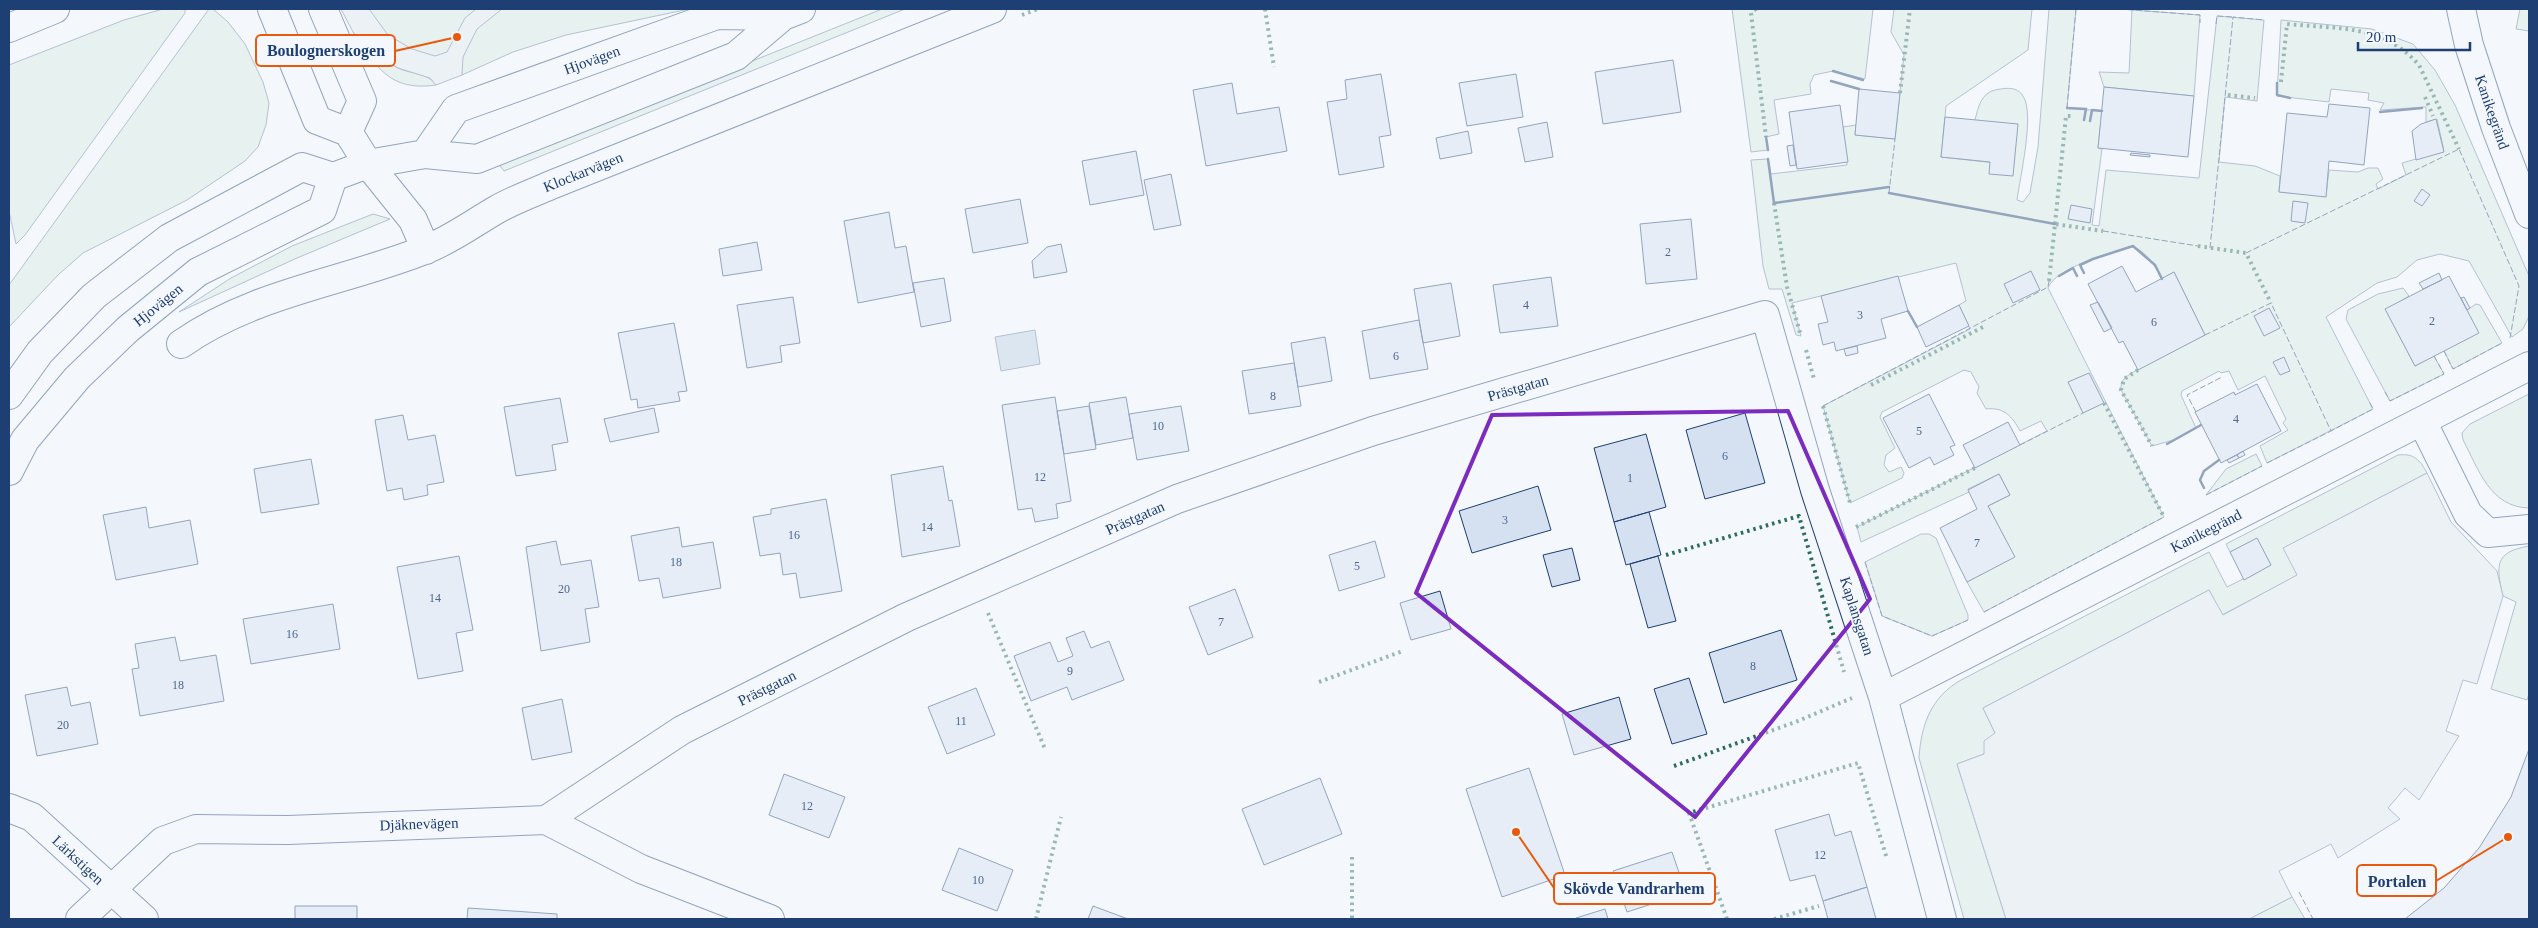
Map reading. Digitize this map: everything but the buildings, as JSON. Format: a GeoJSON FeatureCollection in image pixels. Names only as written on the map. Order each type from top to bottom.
{"type":"FeatureCollection","features":[{"type":"Feature","properties":{"kind":"street"},"geometry":{"type":"LineString","coordinates":[[9,28],[55,9]]}},
{"type":"Feature","properties":{"kind":"street"},"geometry":{"type":"LineString","coordinates":[[272,9],[317,120],[348,132],[368,164],[413,220],[426,250]]}},
{"type":"Feature","properties":{"kind":"street"},"geometry":{"type":"LineString","coordinates":[[323,9],[362,100],[348,132]]}},
{"type":"Feature","properties":{"kind":"street","name":"Klockarvägen"},"geometry":{"type":"LineString","coordinates":[[180,344],[200,330],[258,302],[426,250],[458,235],[496,210],[551,185],[992,9]]}},
{"type":"Feature","properties":{"kind":"street","name":"Kanikegränd"},"geometry":{"type":"LineString","coordinates":[[2461,9],[2469,45],[2494,120],[2529,214]]}},
{"type":"Feature","properties":{"kind":"street","name":"Hjovägen"},"geometry":{"type":"LineString","coordinates":[[424,154],[456,109],[716,15],[792,12]]}},
{"type":"Feature","properties":{"kind":"street","name":"Hjovägen"},"geometry":{"type":"LineString","coordinates":[[9,471],[25,440],[77,378],[128,329],[198,272],[322,210],[333,177],[368,164],[424,154],[477,159],[736,56],[792,12]]}},
{"type":"Feature","properties":{"kind":"street"},"geometry":{"type":"LineString","coordinates":[[9,395],[40,352],[94,296],[169,238],[302,167],[333,177]]}},
{"type":"Feature","properties":{"kind":"street","name":"Kaplansgatan"},"geometry":{"type":"LineString","coordinates":[[1765,315],[1816,490],[1883,697],[1942,919]]}},
{"type":"Feature","properties":{"kind":"street","name":"Prästgatan"},"geometry":{"type":"LineString","coordinates":[[546,820],[682,730],[907,617],[1177,499],[1373,431],[1765,315]]}},
{"type":"Feature","properties":{"kind":"street","name":"Kanikegränd"},"geometry":{"type":"LineString","coordinates":[[1883,697],[2529,366]]}},
{"type":"Feature","properties":{"kind":"street"},"geometry":{"type":"LineString","coordinates":[[2422,421],[2468,514],[2488,533],[2529,529]]}},
{"type":"Feature","properties":{"kind":"street","name":"Lärkstigen"},"geometry":{"type":"LineString","coordinates":[[9,808],[32,817],[144,919]]}},
{"type":"Feature","properties":{"kind":"street","name":"Djäknevägen"},"geometry":{"type":"LineString","coordinates":[[80,919],[163,841],[196,829],[288,830],[546,820],[641,869],[770,919]]}},
{"type":"Feature","properties":{"kind":"highlighted area"},"geometry":{"type":"Polygon","coordinates":[[[1788,411],[1870,599],[1695,817],[1416,593],[1492,415],[1788,411]]]}},
{"type":"Feature","properties":{"kind":"shaded area"},"geometry":{"type":"Polygon","coordinates":[[[163,9],[185,9],[185,13],[25,235],[16,244],[9,211],[9,65],[124,20],[163,9]]]}},
{"type":"Feature","properties":{"kind":"shaded area"},"geometry":{"type":"Polygon","coordinates":[[[209,9],[213,9],[228,22],[245,44],[263,82],[269,103],[266,125],[258,147],[245,161],[187,200],[83,253],[58,275],[9,327],[9,285],[209,9]]]}},
{"type":"Feature","properties":{"kind":"shaded area"},"geometry":{"type":"Polygon","coordinates":[[[341,9],[369,9],[388,35],[412,49],[435,56],[447,52],[465,18],[476,9],[502,9],[477,29],[463,57],[462,75],[436,85],[430,78],[398,68],[375,54],[353,32],[341,9]]]}},
{"type":"Feature","properties":{"kind":"shaded area"},"geometry":{"type":"Polygon","coordinates":[[[368,9],[689,9],[566,35],[513,52],[462,75],[461,64],[464,53],[430,62],[392,53],[368,9]]]}},
{"type":"Feature","properties":{"kind":"shaded area"},"geometry":{"type":"Polygon","coordinates":[[[882,9],[905,9],[504,171],[498,163],[882,9]]]}},
{"type":"Feature","properties":{"kind":"shaded area"},"geometry":{"type":"Polygon","coordinates":[[[1732,9],[1873,9],[1865,79],[1833,71],[1814,75],[1810,84],[1811,94],[1774,100],[1779,134],[1766,137],[1768,150],[1751,152],[1732,9]]]}},
{"type":"Feature","properties":{"kind":"shaded area"},"geometry":{"type":"Polygon","coordinates":[[[1894,9],[2032,9],[2028,50],[1946,106],[1941,157],[2014,165],[1975,120],[1977,111],[1986,94],[1995,90],[2010,88],[2018,91],[2023,96],[2028,117],[2026,146],[2017,200],[2023,202],[2030,193],[2038,147],[2049,9],[2076,9],[2067,108],[2102,111],[2098,148],[2102,149],[2092,225],[2099,226],[2106,170],[2199,178],[2217,16],[2264,20],[2257,101],[2225,97],[2219,162],[2255,166],[2280,176],[2279,192],[2326,196],[2329,170],[2358,172],[2368,168],[2378,168],[2383,179],[2376,184],[2378,189],[2406,175],[2402,163],[2444,151],[2437,119],[2426,122],[2426,107],[2380,110],[2384,103],[2368,100],[2369,93],[2331,89],[2329,102],[2277,96],[2281,20],[2372,29],[2413,44],[2435,70],[2455,105],[2529,276],[2529,316],[2523,329],[2512,337],[2469,261],[2440,254],[2417,260],[2397,277],[2377,283],[2326,317],[2373,409],[2267,463],[2260,446],[2288,430],[2283,423],[2286,419],[2265,376],[2238,390],[2229,371],[2221,373],[2219,371],[2182,391],[2181,395],[2196,428],[2177,439],[2152,446],[2121,390],[2122,382],[2129,375],[2205,335],[2174,272],[2162,279],[2153,263],[2144,254],[2139,250],[2129,247],[2097,257],[2072,268],[2061,274],[2048,288],[2164,517],[1984,612],[1967,582],[2014,557],[1988,506],[2010,495],[1999,474],[1968,489],[1969,492],[1861,542],[1857,527],[2047,431],[2041,421],[2020,431],[2014,421],[2003,411],[1986,409],[1977,393],[1979,387],[1971,372],[1964,370],[1882,412],[1880,417],[1895,448],[1886,455],[1884,465],[1889,472],[1901,467],[1904,473],[1902,478],[1850,503],[1823,406],[1970,329],[1959,305],[1966,301],[1956,263],[1792,303],[1801,336],[1796,335],[1782,289],[1769,289],[1763,266],[1751,160],[1768,159],[1771,174],[1847,165],[1843,127],[1856,125],[1855,135],[1895,139],[1904,55],[1891,32],[1894,9]]]}},
{"type":"Feature","properties":{"kind":"shaded area"},"geometry":{"type":"Polygon","coordinates":[[[2520,9],[2529,9],[2529,31],[2516,29],[2520,9]]]}},
{"type":"Feature","properties":{"kind":"shaded area"},"geometry":{"type":"Polygon","coordinates":[[[2132,10],[2200,15],[2194,96],[2104,87],[2099,72],[2129,73],[2132,10]]]}},
{"type":"Feature","properties":{"kind":"shaded area"},"geometry":{"type":"Polygon","coordinates":[[[353,32],[391,65],[429,78],[436,85],[420,86],[395,80],[377,66],[353,32]]]}},
{"type":"Feature","properties":{"kind":"shaded area"},"geometry":{"type":"Polygon","coordinates":[[[373,214],[390,219],[297,258],[179,312],[231,278],[292,246],[373,214]]]}},
{"type":"Feature","properties":{"kind":"shaded area"},"geometry":{"type":"Polygon","coordinates":[[[2403,288],[2409,296],[2386,310],[2415,366],[2434,356],[2444,374],[2390,401],[2346,319],[2348,310],[2378,294],[2403,288]]]}},
{"type":"Feature","properties":{"kind":"shaded area"},"geometry":{"type":"Polygon","coordinates":[[[2476,304],[2480,305],[2502,343],[2453,369],[2444,351],[2467,310],[2476,304]]]}},
{"type":"Feature","properties":{"kind":"shaded area"},"geometry":{"type":"Polygon","coordinates":[[[2529,394],[2529,508],[2516,506],[2504,501],[2495,494],[2481,474],[2463,440],[2462,433],[2470,424],[2529,394]]]}},
{"type":"Feature","properties":{"kind":"shaded area"},"geometry":{"type":"Polygon","coordinates":[[[2256,454],[2262,466],[2206,495],[2226,469],[2256,454]]]}},
{"type":"Feature","properties":{"kind":"shaded area"},"geometry":{"type":"Polygon","coordinates":[[[2398,455],[2408,455],[2416,458],[2427,473],[2284,548],[2298,575],[2222,615],[2209,590],[1983,708],[1995,733],[1984,754],[1957,764],[2006,919],[1964,919],[1919,758],[1925,723],[1935,703],[1942,695],[1961,680],[2209,552],[2227,587],[2271,565],[2257,539],[2230,552],[2226,544],[2398,455]]]}},
{"type":"Feature","properties":{"kind":"shaded area"},"geometry":{"type":"Polygon","coordinates":[[[2427,473],[2451,522],[2497,571],[2503,596],[2477,684],[2463,680],[2446,731],[2459,736],[2419,800],[2405,788],[2388,808],[2400,819],[2338,858],[2331,844],[2279,871],[2292,897],[2249,919],[2006,919],[1957,764],[1984,754],[1984,741],[1995,733],[1983,708],[2209,590],[2223,615],[2297,575],[2283,548],[2427,473]]]}},
{"type":"Feature","properties":{"kind":"shaded area"},"geometry":{"type":"Polygon","coordinates":[[[1921,534],[1929,534],[1936,538],[1968,615],[1968,620],[1932,636],[1882,616],[1865,562],[1921,534]]]}},
{"type":"Feature","properties":{"kind":"shaded area"},"geometry":{"type":"Polygon","coordinates":[[[2529,546],[2529,694],[2527,700],[2491,689],[2516,602],[2503,596],[2499,576],[2500,562],[2509,552],[2529,546]]]}},
{"type":"Feature","properties":{"kind":"shaded area"},"geometry":{"type":"Polygon","coordinates":[[[2292,897],[2305,919],[2249,919],[2292,897]]]}},
{"type":"Feature","properties":{"kind":"water"},"geometry":{"type":"Polygon","coordinates":[[[1035,330],[1040,364],[1001,371],[995,337],[1035,330]]]}},
{"type":"Feature","properties":{"kind":"hedge"},"geometry":{"type":"LineString","coordinates":[[1022,15],[1038,9]]}},
{"type":"Feature","properties":{"kind":"hedge"},"geometry":{"type":"LineString","coordinates":[[1265,9],[1274,67]]}},
{"type":"Feature","properties":{"kind":"hedge"},"geometry":{"type":"LineString","coordinates":[[1756,9],[1751,13],[1766,137]]}},
{"type":"Feature","properties":{"kind":"hedge"},"geometry":{"type":"LineString","coordinates":[[1900,93],[1910,9]]}},
{"type":"Feature","properties":{"kind":"hedge"},"geometry":{"type":"LineString","coordinates":[[2281,82],[2287,24],[2341,28],[2375,35],[2405,52],[2419,65],[2459,149]]}},
{"type":"Feature","properties":{"kind":"hedge"},"geometry":{"type":"LineString","coordinates":[[2228,95],[2255,98]]}},
{"type":"Feature","properties":{"kind":"hedge"},"geometry":{"type":"LineString","coordinates":[[2425,97],[2433,116]]}},
{"type":"Feature","properties":{"kind":"hedge"},"geometry":{"type":"LineString","coordinates":[[2055,224],[2066,116],[2074,116]]}},
{"type":"Feature","properties":{"kind":"hedge"},"geometry":{"type":"LineString","coordinates":[[1774,203],[1787,287],[1801,336]]}},
{"type":"Feature","properties":{"kind":"hedge"},"geometry":{"type":"LineString","coordinates":[[2049,281],[2055,224],[2103,231]]}},
{"type":"Feature","properties":{"kind":"hedge"},"geometry":{"type":"LineString","coordinates":[[2198,246],[2246,253],[2271,303]]}},
{"type":"Feature","properties":{"kind":"hedge"},"geometry":{"type":"LineString","coordinates":[[1871,385],[1985,326]]}},
{"type":"Feature","properties":{"kind":"hedge"},"geometry":{"type":"LineString","coordinates":[[1806,350],[1814,379]]}},
{"type":"Feature","properties":{"kind":"hedge"},"geometry":{"type":"LineString","coordinates":[[2138,370],[2124,379],[2121,390],[2152,446]]}},
{"type":"Feature","properties":{"kind":"hedge"},"geometry":{"type":"LineString","coordinates":[[2104,403],[2164,517]]}},
{"type":"Feature","properties":{"kind":"hedge"},"geometry":{"type":"LineString","coordinates":[[1823,406],[1850,503]]}},
{"type":"Feature","properties":{"kind":"hedge"},"geometry":{"type":"LineString","coordinates":[[1856,527],[1975,468]]}},
{"type":"Feature","properties":{"kind":"hedge"},"geometry":{"type":"LineString","coordinates":[[1666,555],[1799,516],[1844,672]]}},
{"type":"Feature","properties":{"kind":"hedge"},"geometry":{"type":"LineString","coordinates":[[988,613],[1045,749]]}},
{"type":"Feature","properties":{"kind":"hedge"},"geometry":{"type":"LineString","coordinates":[[1319,682],[1403,651]]}},
{"type":"Feature","properties":{"kind":"hedge"},"geometry":{"type":"LineString","coordinates":[[1674,766],[1798,721],[1852,698]]}},
{"type":"Feature","properties":{"kind":"hedge"},"geometry":{"type":"LineString","coordinates":[[1727,919],[1689,813],[1858,763],[1887,859]]}},
{"type":"Feature","properties":{"kind":"hedge"},"geometry":{"type":"LineString","coordinates":[[1036,919],[1061,817]]}},
{"type":"Feature","properties":{"kind":"hedge"},"geometry":{"type":"LineString","coordinates":[[1352,857],[1352,919]]}},
{"type":"Feature","properties":{"kind":"hedge"},"geometry":{"type":"LineString","coordinates":[[1774,919],[1819,906]]}},
{"type":"Feature","properties":{"kind":"fence"},"geometry":{"type":"LineString","coordinates":[[2076,9],[2067,108],[2083,109]]}},
{"type":"Feature","properties":{"kind":"fence"},"geometry":{"type":"LineString","coordinates":[[2119,9],[2200,15],[2200,23]]}},
{"type":"Feature","properties":{"kind":"fence"},"geometry":{"type":"LineString","coordinates":[[2216,24],[2217,16],[2234,17]]}},
{"type":"Feature","properties":{"kind":"fence"},"geometry":{"type":"LineString","coordinates":[[2210,248],[2233,17],[2264,20]]}},
{"type":"Feature","properties":{"kind":"fence"},"geometry":{"type":"LineString","coordinates":[[1889,193],[1895,139]]}},
{"type":"Feature","properties":{"kind":"fence"},"geometry":{"type":"LineString","coordinates":[[2246,253],[2459,149],[2519,286],[2510,338]]}},
{"type":"Feature","properties":{"kind":"fence"},"geometry":{"type":"LineString","coordinates":[[2103,231],[2198,246]]}},
{"type":"Feature","properties":{"kind":"fence"},"geometry":{"type":"LineString","coordinates":[[1823,406],[2048,287],[2049,281]]}},
{"type":"Feature","properties":{"kind":"fence"},"geometry":{"type":"LineString","coordinates":[[2205,335],[2271,303],[2331,431],[2373,409],[2369,401]]}},
{"type":"Feature","properties":{"kind":"fence"},"geometry":{"type":"LineString","coordinates":[[2444,351],[2453,369],[2502,343]]}},
{"type":"Feature","properties":{"kind":"fence"},"geometry":{"type":"LineString","coordinates":[[2385,392],[2390,401],[2444,374],[2434,356]]}},
{"type":"Feature","properties":{"kind":"fence"},"geometry":{"type":"LineString","coordinates":[[2196,412],[2187,395],[2222,377]]}},
{"type":"Feature","properties":{"kind":"fence"},"geometry":{"type":"LineString","coordinates":[[2020,445],[2083,413]]}},
{"type":"Feature","properties":{"kind":"fence"},"geometry":{"type":"LineString","coordinates":[[2267,463],[2331,431]]}},
{"type":"Feature","properties":{"kind":"fence"},"geometry":{"type":"LineString","coordinates":[[2206,495],[2262,466]]}},
{"type":"Feature","properties":{"kind":"fence"},"geometry":{"type":"LineString","coordinates":[[1984,612],[2164,517]]}},
{"type":"Feature","properties":{"kind":"fence"},"geometry":{"type":"LineString","coordinates":[[1865,562],[1882,616],[1932,636],[1968,620]]}},
{"type":"Feature","properties":{"kind":"fence"},"geometry":{"type":"LineString","coordinates":[[2299,892],[2313,919]]}},
{"type":"Feature","properties":{"kind":"wall"},"geometry":{"type":"LineString","coordinates":[[1833,71],[1863,80]]}},
{"type":"Feature","properties":{"kind":"wall"},"geometry":{"type":"LineString","coordinates":[[1831,81],[1859,89]]}},
{"type":"Feature","properties":{"kind":"wall"},"geometry":{"type":"LineString","coordinates":[[2277,83],[2277,95],[2290,98]]}},
{"type":"Feature","properties":{"kind":"wall"},"geometry":{"type":"LineString","coordinates":[[2067,108],[2086,109],[2084,120]]}},
{"type":"Feature","properties":{"kind":"wall"},"geometry":{"type":"LineString","coordinates":[[2380,112],[2422,108]]}},
{"type":"Feature","properties":{"kind":"wall"},"geometry":{"type":"LineString","coordinates":[[2090,121],[2092,110],[2102,111]]}},
{"type":"Feature","properties":{"kind":"wall"},"geometry":{"type":"LineString","coordinates":[[1766,137],[1768,150]]}},
{"type":"Feature","properties":{"kind":"wall"},"geometry":{"type":"LineString","coordinates":[[1768,159],[1774,203],[1889,187]]}},
{"type":"Feature","properties":{"kind":"wall"},"geometry":{"type":"LineString","coordinates":[[1889,193],[2055,224]]}},
{"type":"Feature","properties":{"kind":"wall"},"geometry":{"type":"LineString","coordinates":[[2084,273],[2080,265],[2133,246],[2155,265],[2162,279]]}},
{"type":"Feature","properties":{"kind":"wall"},"geometry":{"type":"LineString","coordinates":[[2059,276],[2073,268],[2077,276]]}},
{"type":"Feature","properties":{"kind":"wall"},"geometry":{"type":"LineString","coordinates":[[1908,311],[1917,327]]}},
{"type":"Feature","properties":{"kind":"wall"},"geometry":{"type":"LineString","coordinates":[[2167,444],[2201,425]]}},
{"type":"Feature","properties":{"kind":"wall"},"geometry":{"type":"LineString","coordinates":[[2204,488],[2200,480],[2204,471],[2219,460]]}},
{"type":"Feature","properties":{"kind":"place","name":"Boulognerskogen"},"geometry":{"type":"Point","coordinates":[457,37]}},
{"type":"Feature","properties":{"kind":"place","name":"Skövde Vandrarhem"},"geometry":{"type":"Point","coordinates":[1516,832]}},
{"type":"Feature","properties":{"kind":"place","name":"Portalen"},"geometry":{"type":"Point","coordinates":[2508,837]}}]}
